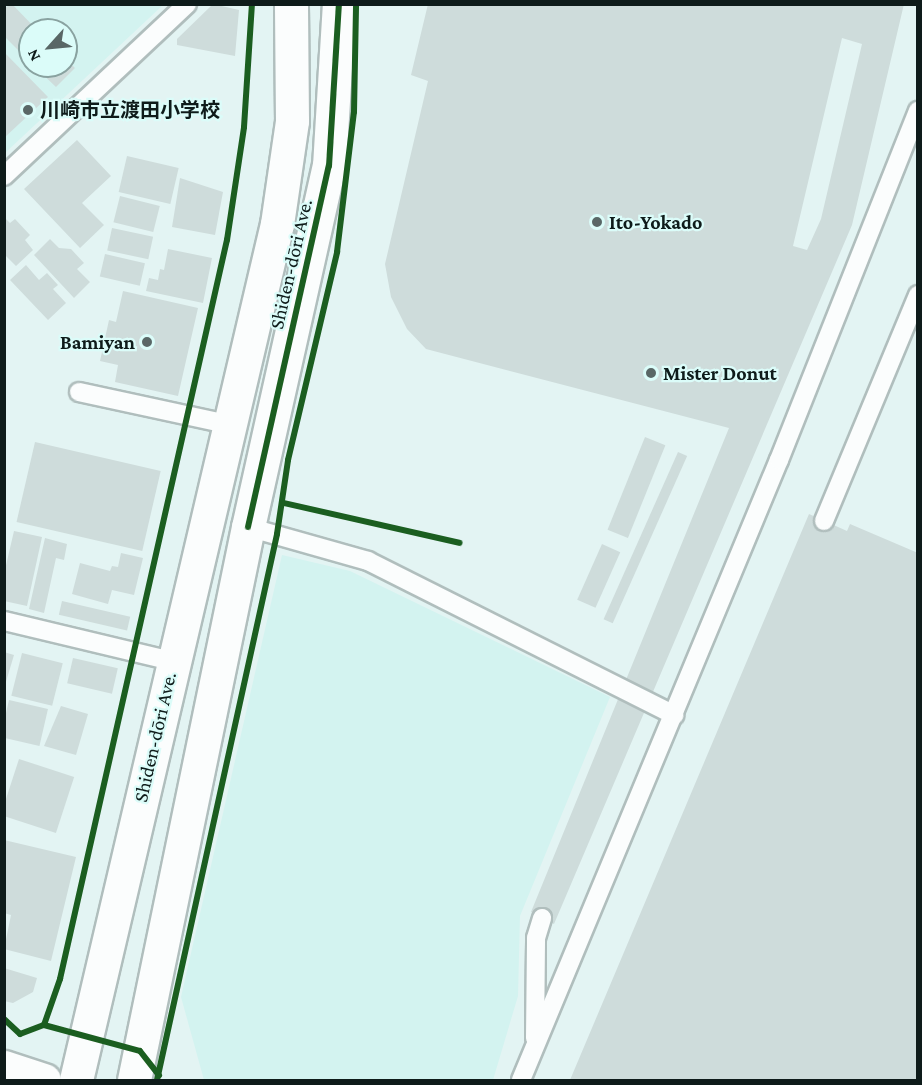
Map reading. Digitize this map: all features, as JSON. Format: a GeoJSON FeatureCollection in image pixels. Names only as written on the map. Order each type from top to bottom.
{"type":"FeatureCollection","features":[{"type":"Feature","properties":{"kind":"street","name":"Shiden-dōri Ave."},"geometry":{"type":"LineString","coordinates":[[76,1080],[172,661],[231,425],[277,224],[292,121],[291,4]]}},
{"type":"Feature","properties":{"kind":"street","name":"Shiden-dōri Ave."},"geometry":{"type":"LineString","coordinates":[[134,1080],[248,527],[329,166],[339,4]]}},
{"type":"Feature","properties":{"kind":"street"},"geometry":{"type":"LineString","coordinates":[[4,1067],[44,1080]]}},
{"type":"Feature","properties":{"kind":"lane"},"geometry":{"type":"LineString","coordinates":[[4,176],[187,4]]}},
{"type":"Feature","properties":{"kind":"lane"},"geometry":{"type":"LineString","coordinates":[[522,1080],[674,715],[918,111]]}},
{"type":"Feature","properties":{"kind":"lane"},"geometry":{"type":"LineString","coordinates":[[824,521],[918,295]]}},
{"type":"Feature","properties":{"kind":"lane"},"geometry":{"type":"LineString","coordinates":[[79,392],[231,425]]}},
{"type":"Feature","properties":{"kind":"lane"},"geometry":{"type":"LineString","coordinates":[[248,527],[368,561],[674,715]]}},
{"type":"Feature","properties":{"kind":"lane"},"geometry":{"type":"LineString","coordinates":[[4,621],[172,661]]}},
{"type":"Feature","properties":{"kind":"lane"},"geometry":{"type":"LineString","coordinates":[[535,1049],[536,938],[542,918]]}},
{"type":"Feature","properties":{"kind":"shaded area","name":"川崎市立渡田小学校"},"geometry":{"type":"Polygon","coordinates":[[[5,5],[163,5],[5,153],[5,5]]]}},
{"type":"Feature","properties":{"kind":"shaded area"},"geometry":{"type":"Polygon","coordinates":[[[282,555],[350,571],[610,697],[520,916],[518,996],[493,1080],[204,1080],[181,997],[282,555]]]}},
{"type":"Feature","properties":{"kind":"building"},"geometry":{"type":"Polygon","coordinates":[[[12,4],[25,18],[18,18],[18,50],[4,36],[4,8],[12,4]]]}},
{"type":"Feature","properties":{"kind":"building"},"geometry":{"type":"Polygon","coordinates":[[[213,4],[239,10],[235,56],[177,45],[177,39],[213,4]]]}},
{"type":"Feature","properties":{"kind":"building","name":"Ito-Yokado"},"geometry":{"type":"Polygon","coordinates":[[[428,4],[904,4],[852,225],[554,924],[531,912],[729,428],[426,349],[407,329],[391,297],[385,264],[428,81],[411,75],[428,4]],[[842,38],[793,246],[807,250],[821,219],[862,44],[842,38]]]}},
{"type":"Feature","properties":{"kind":"building"},"geometry":{"type":"Polygon","coordinates":[[[4,52],[18,66],[18,78],[29,78],[48,97],[4,138],[4,52]]]}},
{"type":"Feature","properties":{"kind":"building"},"geometry":{"type":"Polygon","coordinates":[[[47,78],[65,78],[56,87],[47,78]]]}},
{"type":"Feature","properties":{"kind":"building"},"geometry":{"type":"Polygon","coordinates":[[[77,140],[111,176],[82,203],[104,225],[80,248],[24,189],[77,140]]]}},
{"type":"Feature","properties":{"kind":"building"},"geometry":{"type":"Polygon","coordinates":[[[127,156],[179,168],[170,204],[119,192],[127,156]]]}},
{"type":"Feature","properties":{"kind":"building"},"geometry":{"type":"Polygon","coordinates":[[[180,178],[223,192],[215,235],[172,227],[180,178]]]}},
{"type":"Feature","properties":{"kind":"building"},"geometry":{"type":"Polygon","coordinates":[[[120,196],[160,206],[153,232],[113,222],[120,196]]]}},
{"type":"Feature","properties":{"kind":"building"},"geometry":{"type":"Polygon","coordinates":[[[4,217],[10,223],[15,219],[30,235],[25,240],[33,250],[16,266],[4,254],[4,217]]]}},
{"type":"Feature","properties":{"kind":"building"},"geometry":{"type":"Polygon","coordinates":[[[112,228],[153,237],[148,259],[107,250],[112,228]]]}},
{"type":"Feature","properties":{"kind":"building"},"geometry":{"type":"Polygon","coordinates":[[[50,239],[59,248],[71,249],[84,263],[77,269],[90,282],[74,298],[34,255],[50,239]]]}},
{"type":"Feature","properties":{"kind":"building"},"geometry":{"type":"Polygon","coordinates":[[[168,249],[212,258],[203,303],[146,291],[149,278],[158,280],[160,269],[164,270],[168,249]]]}},
{"type":"Feature","properties":{"kind":"building"},"geometry":{"type":"Polygon","coordinates":[[[105,254],[145,263],[140,286],[100,276],[105,254]]]}},
{"type":"Feature","properties":{"kind":"building"},"geometry":{"type":"Polygon","coordinates":[[[26,265],[39,280],[47,273],[58,285],[53,289],[66,303],[48,320],[10,280],[26,265]]]}},
{"type":"Feature","properties":{"kind":"building","name":"Bamiyan"},"geometry":{"type":"Polygon","coordinates":[[[123,291],[198,308],[178,396],[115,382],[118,365],[100,361],[109,320],[116,322],[123,291]]]}},
{"type":"Feature","properties":{"kind":"building"},"geometry":{"type":"Polygon","coordinates":[[[645,437],[665,445],[628,538],[608,530],[645,437]]]}},
{"type":"Feature","properties":{"kind":"building"},"geometry":{"type":"Polygon","coordinates":[[[35,442],[161,471],[142,551],[17,522],[35,442]]]}},
{"type":"Feature","properties":{"kind":"building"},"geometry":{"type":"Polygon","coordinates":[[[678,452],[687,456],[613,623],[604,619],[678,452]]]}},
{"type":"Feature","properties":{"kind":"building"},"geometry":{"type":"Polygon","coordinates":[[[809,514],[847,531],[850,524],[918,553],[918,1080],[570,1080],[809,514]]]}},
{"type":"Feature","properties":{"kind":"building"},"geometry":{"type":"Polygon","coordinates":[[[14,531],[42,537],[27,606],[4,601],[4,574],[14,531]]]}},
{"type":"Feature","properties":{"kind":"building"},"geometry":{"type":"Polygon","coordinates":[[[45,538],[67,544],[64,560],[56,558],[44,613],[29,609],[45,538]]]}},
{"type":"Feature","properties":{"kind":"building"},"geometry":{"type":"Polygon","coordinates":[[[602,544],[620,552],[595,608],[577,600],[602,544]]]}},
{"type":"Feature","properties":{"kind":"building"},"geometry":{"type":"Polygon","coordinates":[[[121,553],[143,558],[134,595],[112,590],[108,604],[72,594],[80,563],[110,571],[112,566],[118,567],[121,553]]]}},
{"type":"Feature","properties":{"kind":"building"},"geometry":{"type":"Polygon","coordinates":[[[62,601],[130,617],[127,630],[59,615],[62,601]]]}},
{"type":"Feature","properties":{"kind":"building"},"geometry":{"type":"Polygon","coordinates":[[[4,652],[14,655],[5,685],[4,685],[4,652]]]}},
{"type":"Feature","properties":{"kind":"building"},"geometry":{"type":"Polygon","coordinates":[[[22,653],[63,663],[52,706],[11,696],[22,653]]]}},
{"type":"Feature","properties":{"kind":"building"},"geometry":{"type":"Polygon","coordinates":[[[73,658],[118,668],[112,694],[67,683],[73,658]]]}},
{"type":"Feature","properties":{"kind":"building"},"geometry":{"type":"Polygon","coordinates":[[[9,700],[48,709],[39,746],[4,738],[4,722],[9,700]]]}},
{"type":"Feature","properties":{"kind":"building"},"geometry":{"type":"Polygon","coordinates":[[[61,706],[88,714],[76,755],[44,746],[61,706]]]}},
{"type":"Feature","properties":{"kind":"building"},"geometry":{"type":"Polygon","coordinates":[[[19,759],[74,777],[56,833],[4,816],[4,805],[19,759]]]}},
{"type":"Feature","properties":{"kind":"building"},"geometry":{"type":"Polygon","coordinates":[[[4,840],[76,857],[51,961],[4,949],[11,915],[4,913],[4,840]]]}},
{"type":"Feature","properties":{"kind":"building"},"geometry":{"type":"Polygon","coordinates":[[[4,968],[37,978],[33,992],[13,1003],[4,1001],[4,968]]]}},
{"type":"Feature","properties":{"kind":"cycle path"},"geometry":{"type":"LineString","coordinates":[[44,1025],[60,979],[227,240],[244,127],[252,4]]}},
{"type":"Feature","properties":{"kind":"cycle path"},"geometry":{"type":"LineString","coordinates":[[248,527],[329,166],[339,4]]}},
{"type":"Feature","properties":{"kind":"cycle path"},"geometry":{"type":"LineString","coordinates":[[157,1080],[277,534],[288,460],[337,252],[354,112],[356,4]]}},
{"type":"Feature","properties":{"kind":"cycle path"},"geometry":{"type":"LineString","coordinates":[[284,503],[460,543]]}},
{"type":"Feature","properties":{"kind":"cycle path"},"geometry":{"type":"LineString","coordinates":[[4,1019],[20,1034],[44,1025],[140,1051],[159,1075]]}},
{"type":"Feature","properties":{"kind":"place","name":"川崎市立渡田小学校"},"geometry":{"type":"Point","coordinates":[28,110]}},
{"type":"Feature","properties":{"kind":"place","name":"Ito-Yokado"},"geometry":{"type":"Point","coordinates":[597,222]}},
{"type":"Feature","properties":{"kind":"place","name":"Bamiyan"},"geometry":{"type":"Point","coordinates":[147,342]}},
{"type":"Feature","properties":{"kind":"place","name":"Mister Donut"},"geometry":{"type":"Point","coordinates":[651,373]}}]}
